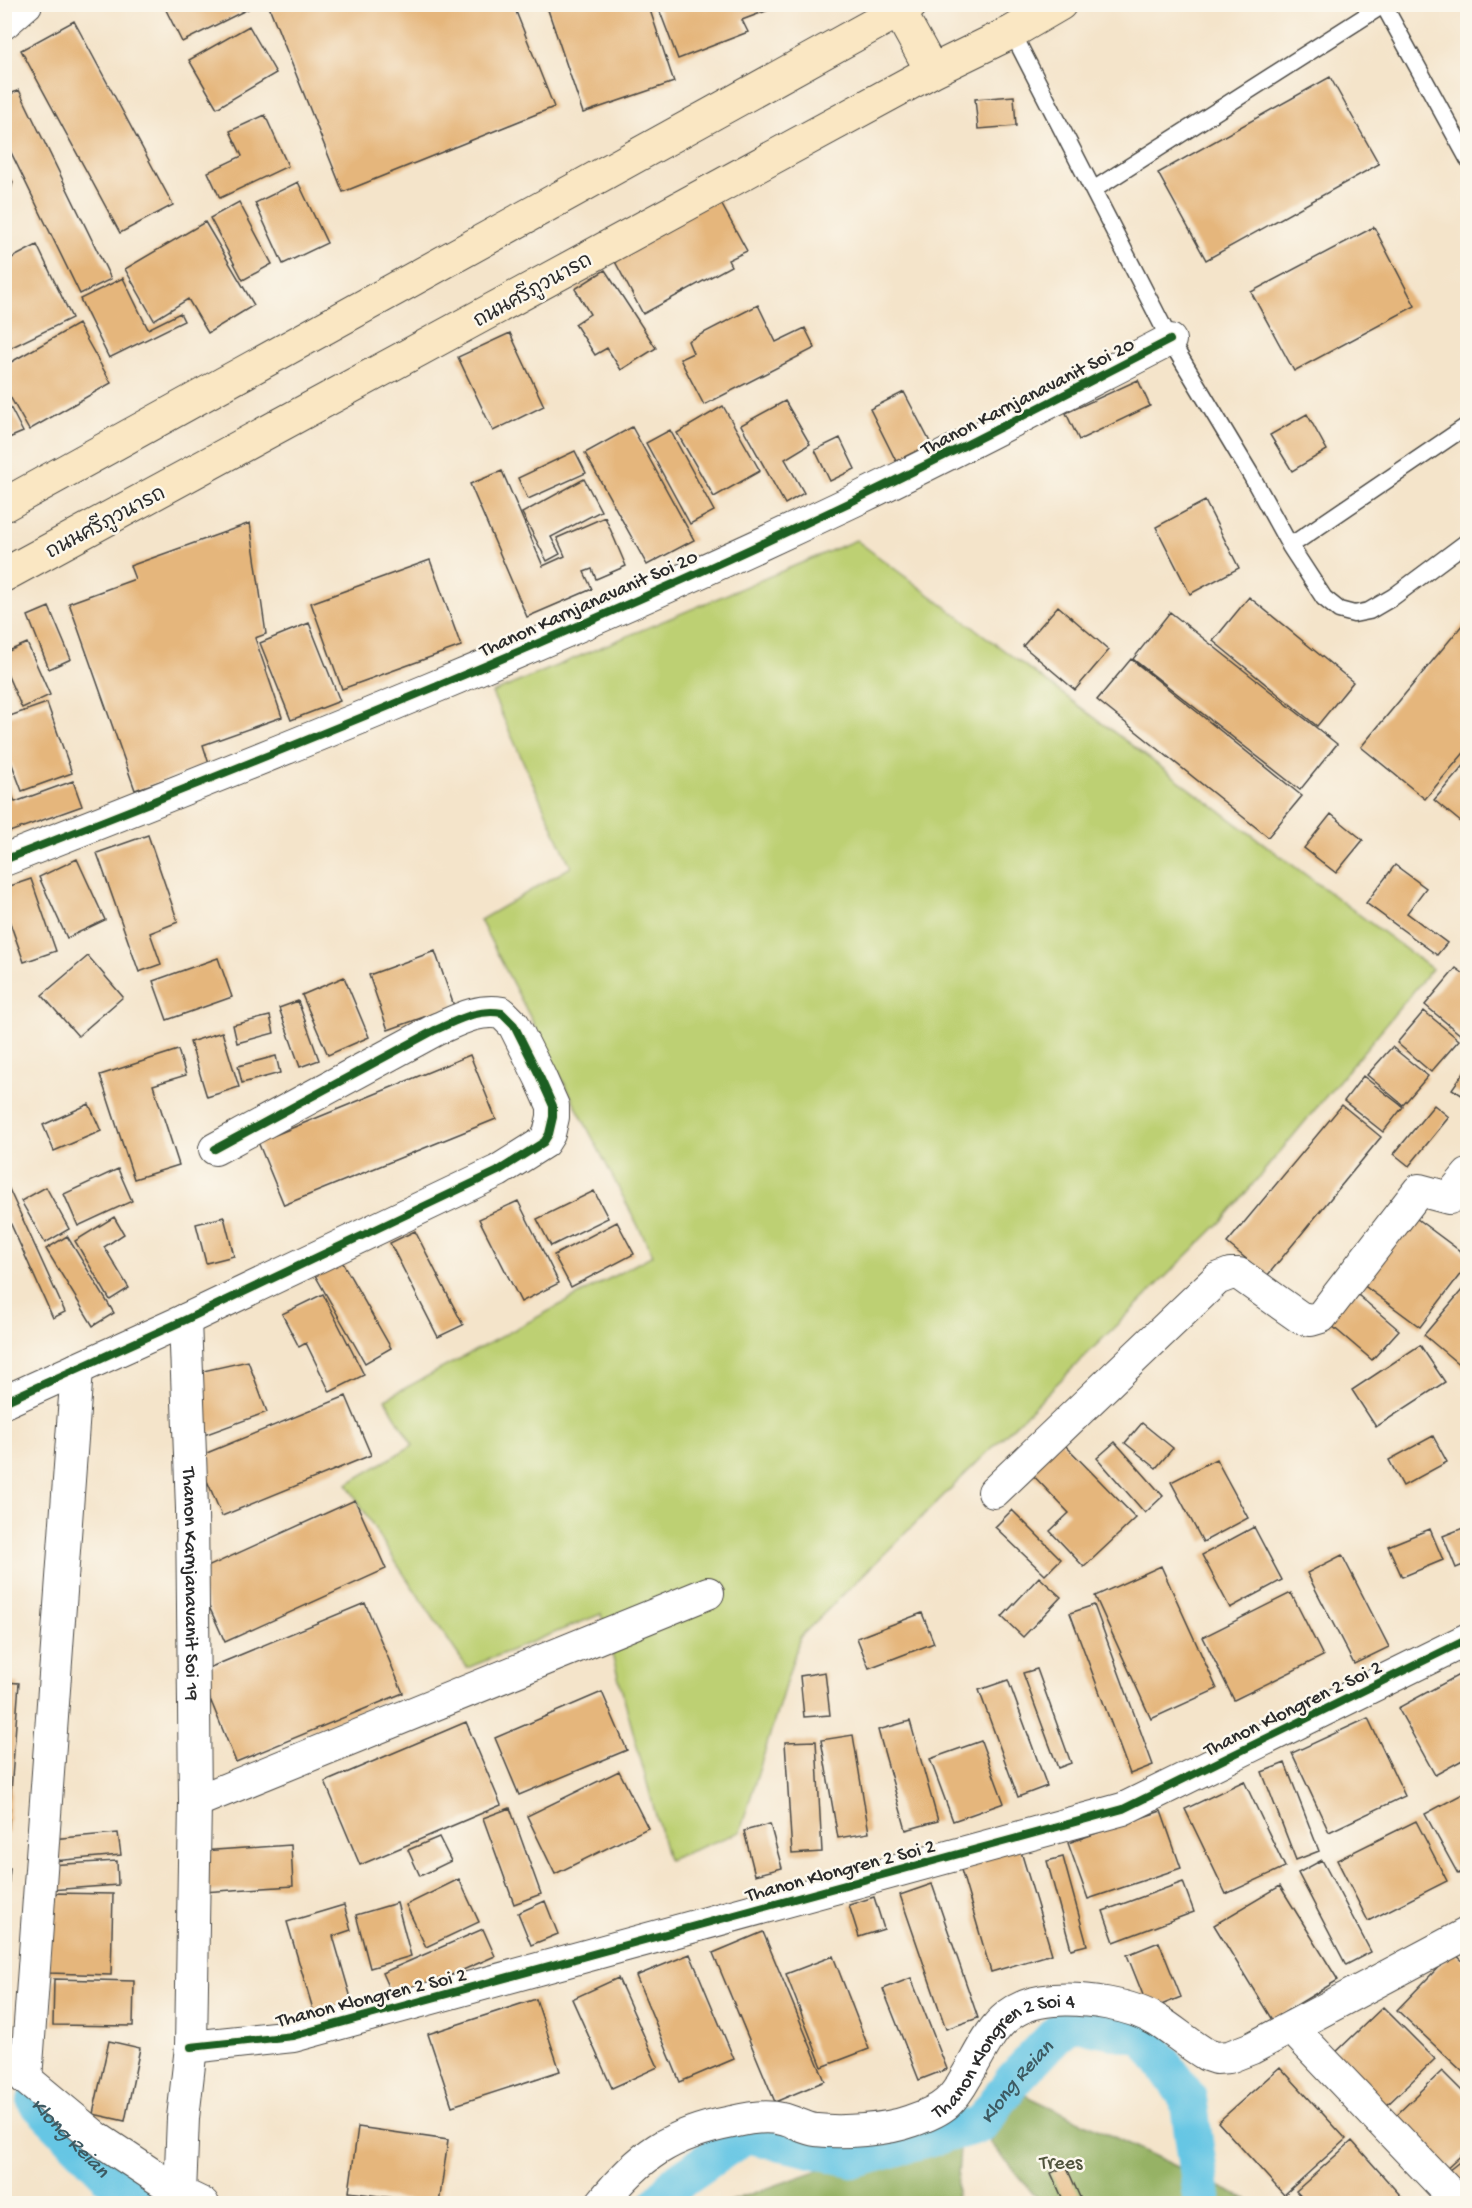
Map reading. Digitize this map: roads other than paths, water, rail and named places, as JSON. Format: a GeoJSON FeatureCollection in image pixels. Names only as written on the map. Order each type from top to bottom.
{"type":"FeatureCollection","features":[{"type":"Feature","properties":{"kind":"main road","name":"ถนนศรีภูวนารถ"},"geometry":{"type":"LineString","coordinates":[[4,575],[932,70],[1012,32],[1060,4]]}},
{"type":"Feature","properties":{"kind":"main road"},"geometry":{"type":"LineString","coordinates":[[4,505],[905,8],[932,70]]}},
{"type":"Feature","properties":{"kind":"street"},"geometry":{"type":"LineString","coordinates":[[4,23],[26,4]]}},
{"type":"Feature","properties":{"kind":"street","name":"Thanon Karnjanavanit Soi 20"},"geometry":{"type":"LineString","coordinates":[[4,860],[217,777],[531,648],[855,500],[1170,340]]}},
{"type":"Feature","properties":{"kind":"street"},"geometry":{"type":"LineString","coordinates":[[4,1402],[185,1320],[498,1171],[544,1142],[549,1134],[553,1106],[514,1025],[502,1012],[487,1012],[435,1030],[215,1149]]}},
{"type":"Feature","properties":{"kind":"street"},"geometry":{"type":"LineString","coordinates":[[994,1492],[1217,1279],[1230,1274],[1239,1274],[1301,1318],[1316,1320],[1419,1190],[1461,1195]]}},
{"type":"Feature","properties":{"kind":"street","name":"Thanon Karnjanavanit Soi 19"},"geometry":{"type":"LineString","coordinates":[[185,1320],[192,1509],[195,1802],[191,2047],[183,2118],[192,2198]]}},
{"type":"Feature","properties":{"kind":"street"},"geometry":{"type":"LineString","coordinates":[[26,2079],[77,1369]]}},
{"type":"Feature","properties":{"kind":"street"},"geometry":{"type":"LineString","coordinates":[[195,1802],[708,1593]]}},
{"type":"Feature","properties":{"kind":"street","name":"Thanon Klongren 2 Soi 2"},"geometry":{"type":"LineString","coordinates":[[191,2047],[293,2036],[1123,1809],[1467,1639]]}},
{"type":"Feature","properties":{"kind":"street","name":"Thanon Klongren 2 Soi 4"},"geometry":{"type":"LineString","coordinates":[[601,2204],[643,2159],[671,2140],[708,2127],[751,2118],[781,2119],[815,2130],[863,2130],[909,2122],[934,2112],[948,2102],[959,2089],[988,2036],[1000,2021],[1021,2009],[1051,2000],[1085,2000],[1121,2007],[1156,2020],[1207,2055],[1216,2058],[1229,2057],[1292,2028],[1467,1933]]}},
{"type":"Feature","properties":{"kind":"street"},"geometry":{"type":"LineString","coordinates":[[1292,2028],[1460,2204]]}},
{"type":"Feature","properties":{"kind":"street"},"geometry":{"type":"LineString","coordinates":[[4,2056],[26,2079],[97,2138],[192,2198]]}},
{"type":"Feature","properties":{"kind":"lane"},"geometry":{"type":"LineString","coordinates":[[1093,190],[1383,5],[1467,159]]}},
{"type":"Feature","properties":{"kind":"lane"},"geometry":{"type":"LineString","coordinates":[[1012,32],[1170,340],[1251,475],[1290,546],[1324,598],[1339,610],[1354,614],[1369,611],[1393,597],[1467,542]]}},
{"type":"Feature","properties":{"kind":"lane"},"geometry":{"type":"LineString","coordinates":[[1290,546],[1467,425]]}},
{"type":"Feature","properties":{"kind":"waterway","name":"Klong Reian"},"geometry":{"type":"LineString","coordinates":[[658,2204],[677,2182],[746,2134],[856,2159],[981,2124],[1014,2079],[1069,2021],[1145,2037],[1188,2098],[1203,2204]]}},
{"type":"Feature","properties":{"kind":"waterway","name":"Klong Reian"},"geometry":{"type":"LineString","coordinates":[[36,2101],[139,2204]]}},
{"type":"Feature","properties":{"kind":"park label","name":"Trees"},"geometry":{"type":"Point","coordinates":[1061,2161]}}]}
